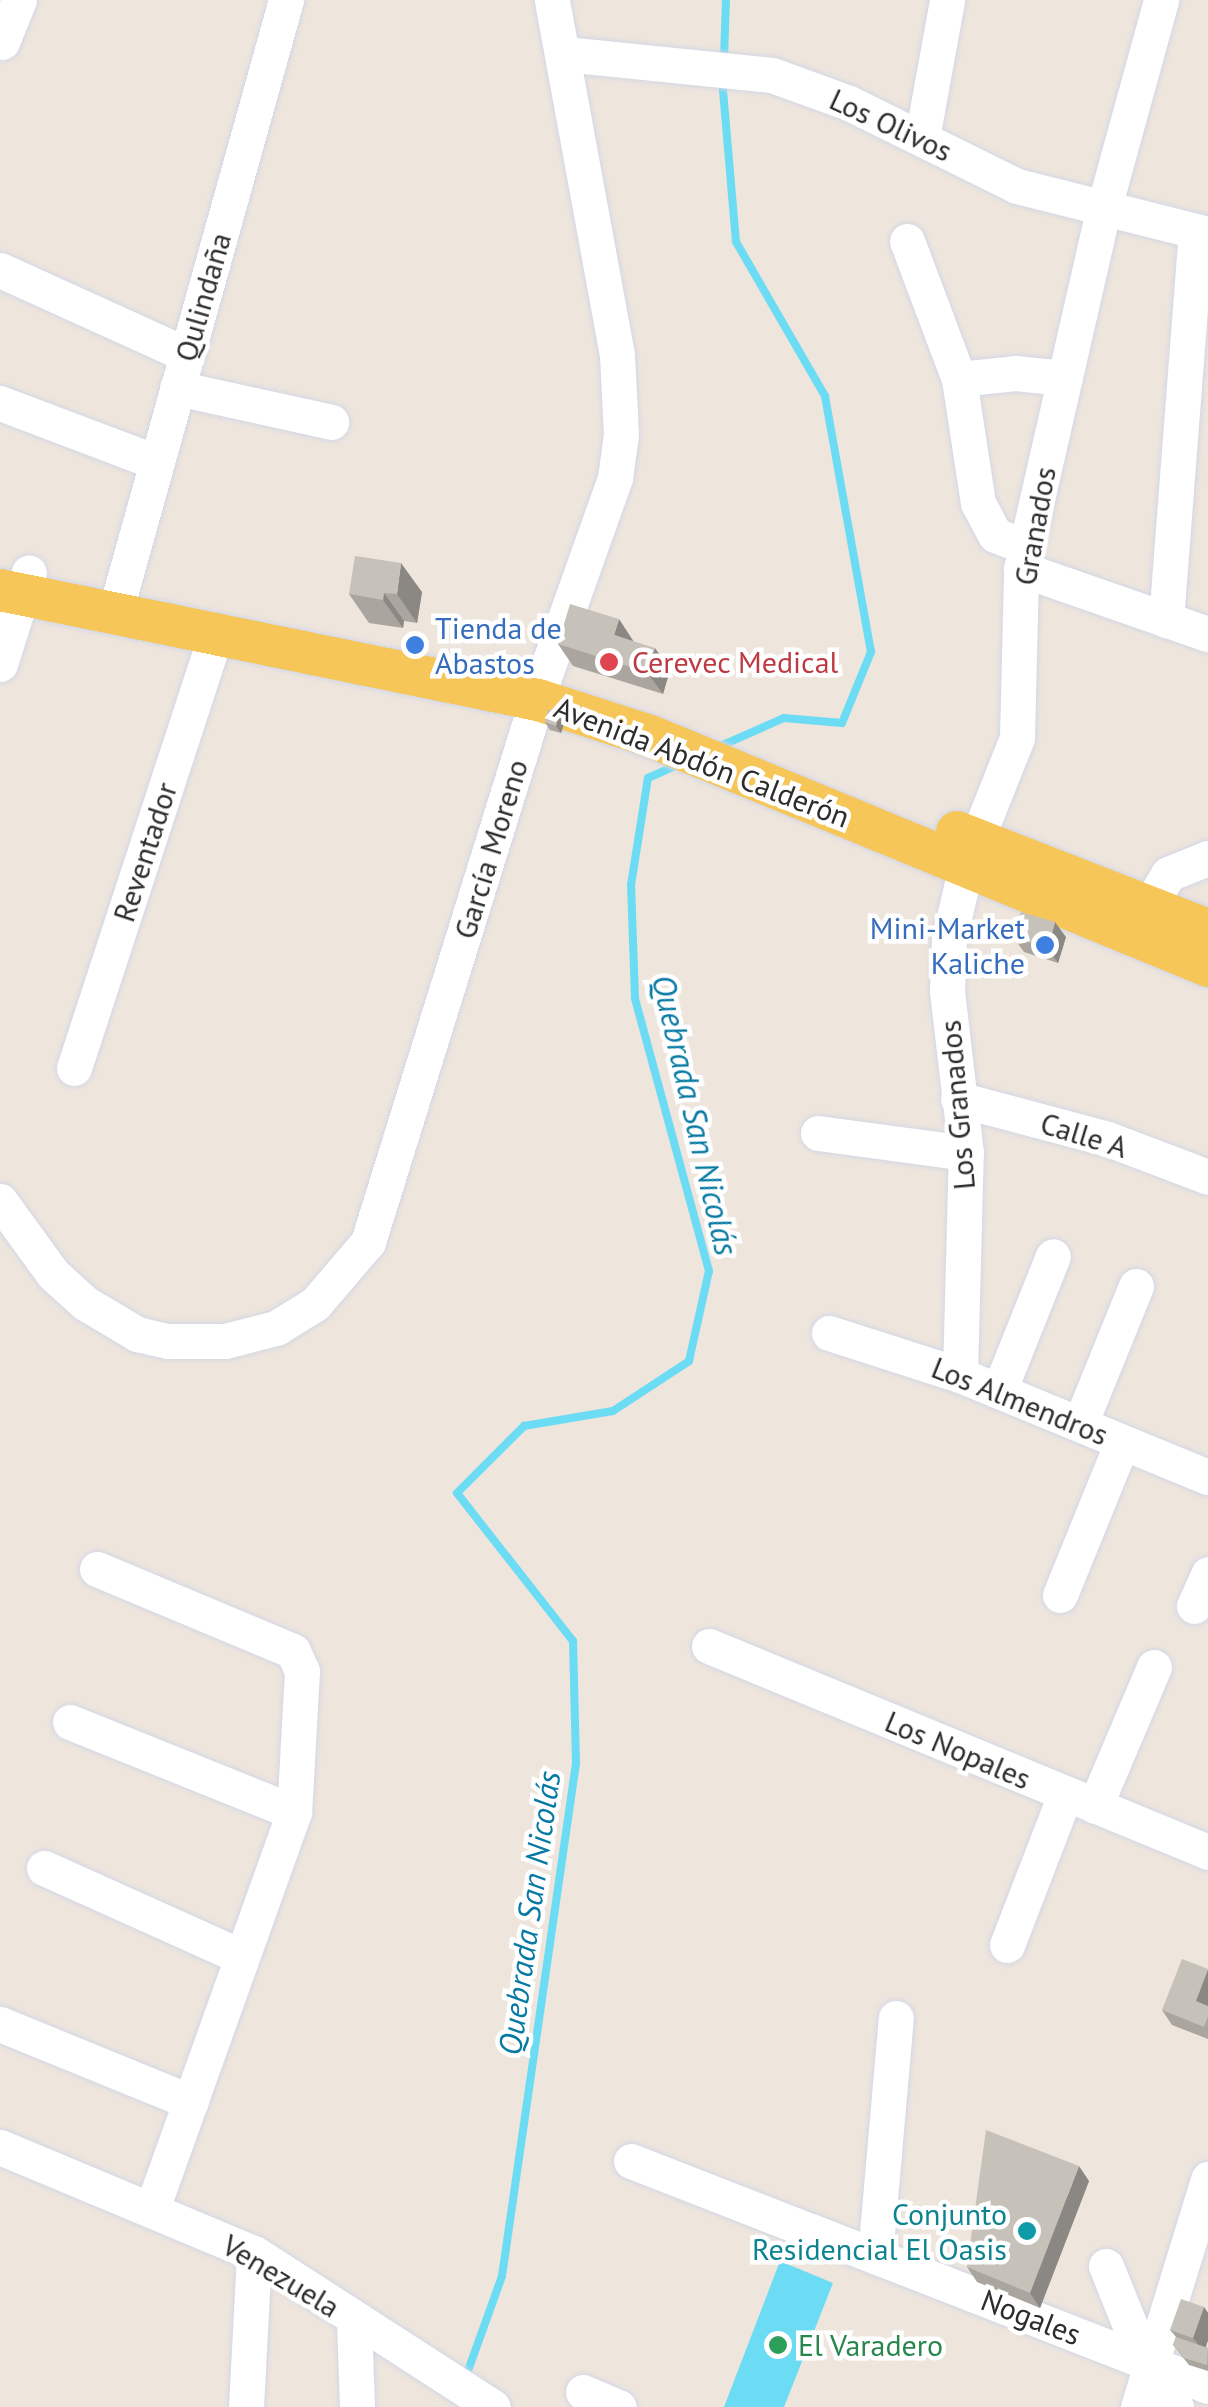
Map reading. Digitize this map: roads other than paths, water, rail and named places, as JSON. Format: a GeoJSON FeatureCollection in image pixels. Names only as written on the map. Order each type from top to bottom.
{"type":"FeatureCollection","features":[{"type":"Feature","properties":{"kind":"main road","name":"Avenida Abdón Calderón"},"geometry":{"type":"LineString","coordinates":[[13,581],[540,692],[655,728],[972,853],[1208,966]]}},
{"type":"Feature","properties":{"kind":"main road","name":"Avenida Abdón Calderón"},"geometry":{"type":"LineString","coordinates":[[117,605],[215,636],[540,692]]}},
{"type":"Feature","properties":{"kind":"main road","name":"Avenida Abdón Calderón"},"geometry":{"type":"LineString","coordinates":[[972,853],[1150,906],[1208,930]]}},
{"type":"Feature","properties":{"kind":"street"},"geometry":{"type":"LineString","coordinates":[[2,42],[19,0]]}},
{"type":"Feature","properties":{"kind":"street","name":"Qulindaña"},"geometry":{"type":"LineString","coordinates":[[117,605],[286,0]]}},
{"type":"Feature","properties":{"kind":"street","name":"García Moreno"},"geometry":{"type":"LineString","coordinates":[[0,1202],[53,1274],[85,1304],[136,1334],[196,1342],[251,1338],[315,1304],[368,1242],[540,692],[608,509],[621,434],[617,355],[565,54],[552,0]]}},
{"type":"Feature","properties":{"kind":"street"},"geometry":{"type":"LineString","coordinates":[[922,138],[948,0]]}},
{"type":"Feature","properties":{"kind":"street","name":"Granados"},"geometry":{"type":"LineString","coordinates":[[972,853],[1017,738],[1024,558],[1103,211],[1162,0]]}},
{"type":"Feature","properties":{"kind":"street","name":"Los Olivos"},"geometry":{"type":"LineString","coordinates":[[565,54],[772,75],[922,138],[1017,186],[1103,211],[1202,233]]}},
{"type":"Feature","properties":{"kind":"street"},"geometry":{"type":"LineString","coordinates":[[1166,620],[1192,505],[1202,233]]}},
{"type":"Feature","properties":{"kind":"street"},"geometry":{"type":"LineString","coordinates":[[907,240],[959,379],[978,503],[995,535],[1024,558],[1166,620],[1208,634]]}},
{"type":"Feature","properties":{"kind":"street"},"geometry":{"type":"LineString","coordinates":[[0,270],[182,372],[331,422]]}},
{"type":"Feature","properties":{"kind":"street"},"geometry":{"type":"LineString","coordinates":[[959,379],[1015,373],[1065,378]]}},
{"type":"Feature","properties":{"kind":"street"},"geometry":{"type":"LineString","coordinates":[[0,403],[156,462]]}},
{"type":"Feature","properties":{"kind":"street"},"geometry":{"type":"LineString","coordinates":[[0,664],[13,581]]}},
{"type":"Feature","properties":{"kind":"street","name":"Reventador"},"geometry":{"type":"LineString","coordinates":[[74,1068],[215,636]]}},
{"type":"Feature","properties":{"kind":"street","name":"Los Granados"},"geometry":{"type":"LineString","coordinates":[[960,1375],[966,1153],[948,974],[972,853]]}},
{"type":"Feature","properties":{"kind":"street"},"geometry":{"type":"LineString","coordinates":[[1150,906],[1168,874],[1208,858]]}},
{"type":"Feature","properties":{"kind":"street","name":"Calle A"},"geometry":{"type":"LineString","coordinates":[[958,1100],[1108,1139],[1208,1177]]}},
{"type":"Feature","properties":{"kind":"street"},"geometry":{"type":"LineString","coordinates":[[818,1133],[966,1153]]}},
{"type":"Feature","properties":{"kind":"street"},"geometry":{"type":"LineString","coordinates":[[999,1392],[1053,1256]]}},
{"type":"Feature","properties":{"kind":"street"},"geometry":{"type":"LineString","coordinates":[[1080,1424],[1136,1286]]}},
{"type":"Feature","properties":{"kind":"street","name":"Los Almendros"},"geometry":{"type":"LineString","coordinates":[[830,1333],[960,1375],[1208,1477]]}},
{"type":"Feature","properties":{"kind":"street"},"geometry":{"type":"LineString","coordinates":[[1060,1595],[1122,1442]]}},
{"type":"Feature","properties":{"kind":"street"},"geometry":{"type":"LineString","coordinates":[[97,1570],[300,1659],[294,1812],[152,2209]]}},
{"type":"Feature","properties":{"kind":"street"},"geometry":{"type":"LineString","coordinates":[[1194,1606],[1208,1574]]}},
{"type":"Feature","properties":{"kind":"street","name":"Los Nopales"},"geometry":{"type":"LineString","coordinates":[[709,1646],[1208,1852]]}},
{"type":"Feature","properties":{"kind":"street"},"geometry":{"type":"LineString","coordinates":[[1007,1946],[1080,1800],[1154,1667]]}},
{"type":"Feature","properties":{"kind":"street"},"geometry":{"type":"LineString","coordinates":[[70,1722],[294,1812]]}},
{"type":"Feature","properties":{"kind":"street"},"geometry":{"type":"LineString","coordinates":[[44,1868],[240,1956]]}},
{"type":"Feature","properties":{"kind":"street"},"geometry":{"type":"LineString","coordinates":[[875,2256],[896,2018]]}},
{"type":"Feature","properties":{"kind":"street"},"geometry":{"type":"LineString","coordinates":[[0,2024],[191,2102]]}},
{"type":"Feature","properties":{"kind":"street","name":"Venezuela"},"geometry":{"type":"LineString","coordinates":[[0,2147],[254,2253],[493,2407]]}},
{"type":"Feature","properties":{"kind":"street","name":"Nogales"},"geometry":{"type":"LineString","coordinates":[[631,2162],[1208,2386]]}},
{"type":"Feature","properties":{"kind":"street"},"geometry":{"type":"LineString","coordinates":[[1138,2407],[1152,2364],[1194,2276],[1208,2179]]}},
{"type":"Feature","properties":{"kind":"street"},"geometry":{"type":"LineString","coordinates":[[246,2407],[254,2253]]}},
{"type":"Feature","properties":{"kind":"street"},"geometry":{"type":"LineString","coordinates":[[1106,2266],[1176,2407]]}},
{"type":"Feature","properties":{"kind":"street"},"geometry":{"type":"LineString","coordinates":[[354,2321],[358,2407]]}},
{"type":"Feature","properties":{"kind":"street"},"geometry":{"type":"LineString","coordinates":[[582,2392],[619,2407]]}},
{"type":"Feature","properties":{"kind":"water","name":"El Varadero"},"geometry":{"type":"Polygon","coordinates":[[[780,2261],[833,2283],[784,2407],[724,2407],[780,2261]]]}},
{"type":"Feature","properties":{"kind":"waterway","name":"Quebrada San Nicolás"},"geometry":{"type":"LineString","coordinates":[[724,59],[726,0]]}},
{"type":"Feature","properties":{"kind":"waterway","name":"Quebrada San Nicolás"},"geometry":{"type":"LineString","coordinates":[[716,748],[784,718],[842,723],[871,652],[825,396],[736,242],[722,78]]}},
{"type":"Feature","properties":{"kind":"waterway","name":"Quebrada San Nicolás"},"geometry":{"type":"LineString","coordinates":[[465,2379],[502,2276],[576,1763],[573,1641],[457,1493],[524,1426],[613,1411],[689,1361],[709,1271],[635,998],[631,885],[648,778],[680,764]]}},
{"type":"Feature","properties":{"kind":"place","name":"Tienda de Abastos"},"geometry":{"type":"Point","coordinates":[415,645]}},
{"type":"Feature","properties":{"kind":"place","name":"Cerevec Medical"},"geometry":{"type":"Point","coordinates":[609,662]}},
{"type":"Feature","properties":{"kind":"place","name":"Mini-Market Kaliche"},"geometry":{"type":"Point","coordinates":[1045,945]}},
{"type":"Feature","properties":{"kind":"place","name":"Conjunto Residencial El Oasis"},"geometry":{"type":"Point","coordinates":[1027,2231]}},
{"type":"Feature","properties":{"kind":"place","name":"El Varadero"},"geometry":{"type":"Point","coordinates":[778,2345]}}]}
